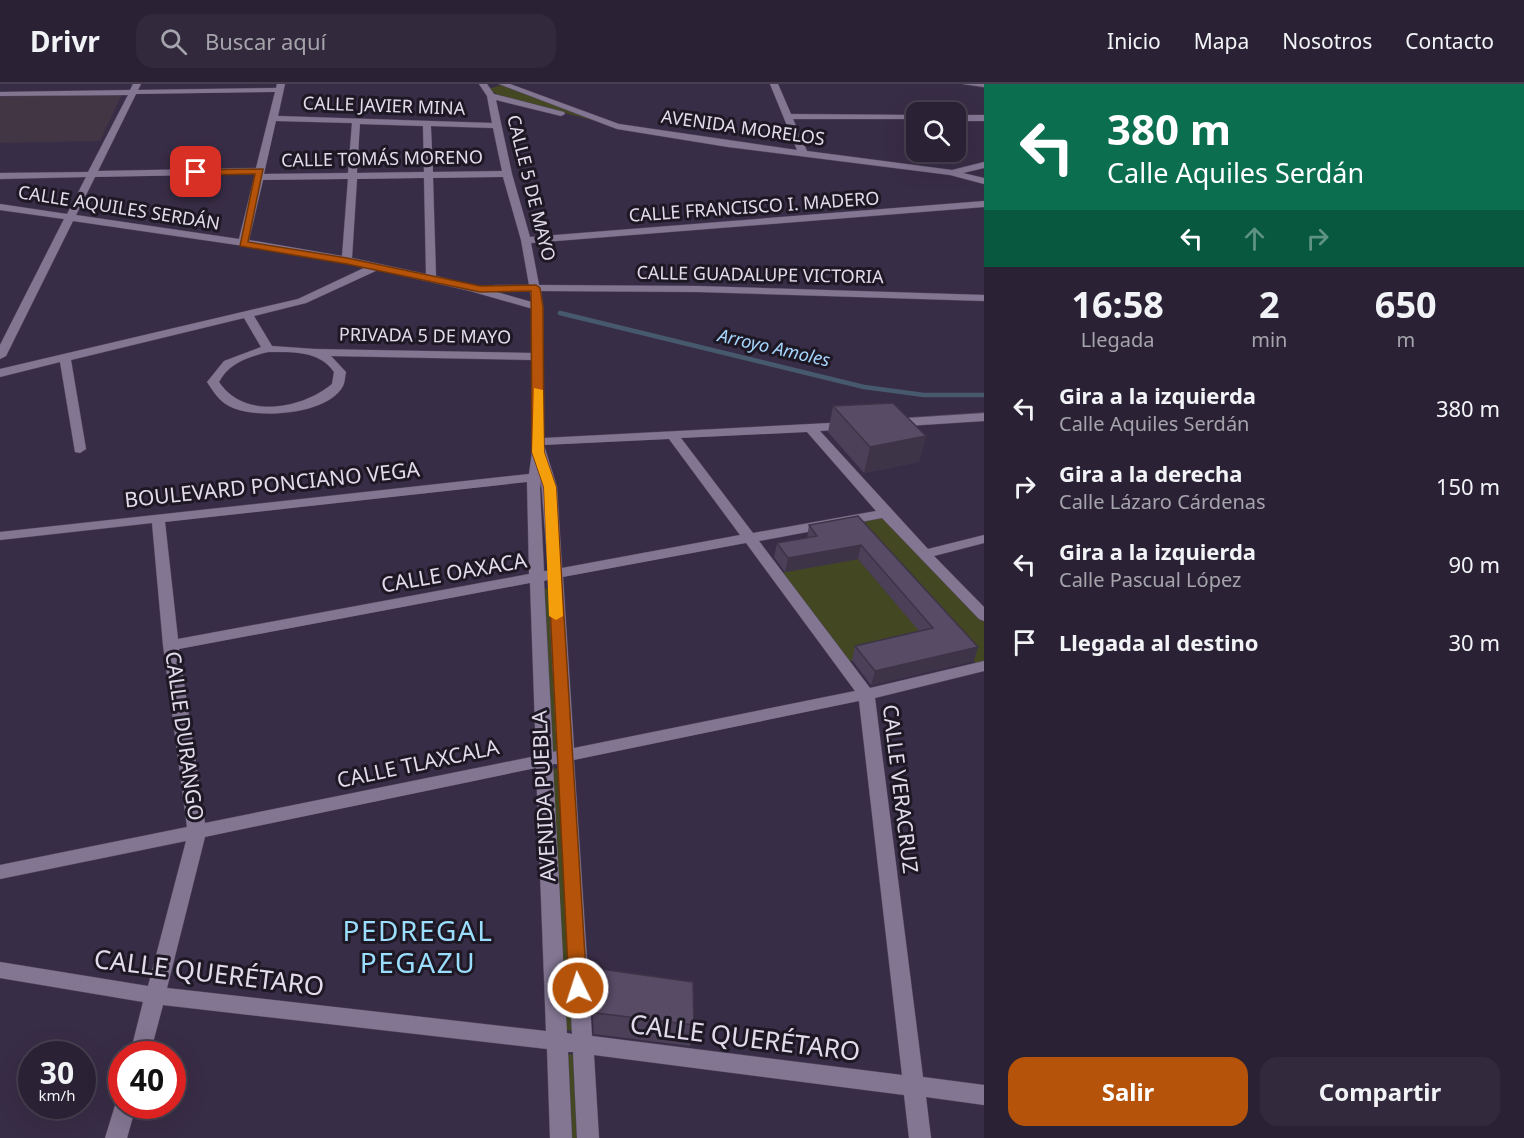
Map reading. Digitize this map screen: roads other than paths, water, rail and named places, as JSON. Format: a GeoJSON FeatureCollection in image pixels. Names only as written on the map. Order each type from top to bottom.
{"type":"FeatureCollection","features":[{"type":"Feature","properties":{"kind":"street"},"geometry":{"type":"LineString","coordinates":[[487,90],[497,84]]}},
{"type":"Feature","properties":{"kind":"street","name":"AVENIDA MORELOS"},"geometry":{"type":"LineString","coordinates":[[503,84],[617,126],[663,135],[951,172],[984,181]]}},
{"type":"Feature","properties":{"kind":"street"},"geometry":{"type":"LineString","coordinates":[[774,84],[803,153]]}},
{"type":"Feature","properties":{"kind":"street"},"geometry":{"type":"LineString","coordinates":[[966,84],[984,85]]}},
{"type":"Feature","properties":{"kind":"street"},"geometry":{"type":"LineString","coordinates":[[0,94],[135,88],[280,87],[243,244]]}},
{"type":"Feature","properties":{"kind":"street"},"geometry":{"type":"LineString","coordinates":[[0,356],[135,88]]}},
{"type":"Feature","properties":{"kind":"street"},"geometry":{"type":"LineString","coordinates":[[487,90],[617,126]]}},
{"type":"Feature","properties":{"kind":"street","name":"CALLE 5 DE MAYO"},"geometry":{"type":"LineString","coordinates":[[487,90],[526,240],[536,288]]}},
{"type":"Feature","properties":{"kind":"street"},"geometry":{"type":"LineString","coordinates":[[788,116],[906,117]]}},
{"type":"Feature","properties":{"kind":"street","name":"CALLE JAVIER MINA"},"geometry":{"type":"LineString","coordinates":[[271,118],[496,126]]}},
{"type":"Feature","properties":{"kind":"street"},"geometry":{"type":"LineString","coordinates":[[966,118],[984,118]]}},
{"type":"Feature","properties":{"kind":"street"},"geometry":{"type":"LineString","coordinates":[[347,261],[356,122]]}},
{"type":"Feature","properties":{"kind":"street"},"geometry":{"type":"LineString","coordinates":[[427,124],[431,279]]}},
{"type":"Feature","properties":{"kind":"street"},"geometry":{"type":"LineString","coordinates":[[951,172],[984,165]]}},
{"type":"Feature","properties":{"kind":"street","name":"CALLE TOMÁS MORENO"},"geometry":{"type":"LineString","coordinates":[[0,176],[507,174]]}},
{"type":"Feature","properties":{"kind":"street","name":"CALLE FRANCISCO I. MADERO"},"geometry":{"type":"LineString","coordinates":[[526,240],[984,204]]}},
{"type":"Feature","properties":{"kind":"street","name":"CALLE AQUILES SERDÁN"},"geometry":{"type":"LineString","coordinates":[[0,207],[347,261],[480,289],[538,307]]}},
{"type":"Feature","properties":{"kind":"street"},"geometry":{"type":"LineString","coordinates":[[0,373],[302,301],[375,267]]}},
{"type":"Feature","properties":{"kind":"street","name":"CALLE AQUILES SERDÁN"},"geometry":{"type":"LineString","coordinates":[[480,289],[536,288]]}},
{"type":"Feature","properties":{"kind":"street","name":"CALLE GUADALUPE VICTORIA"},"geometry":{"type":"LineString","coordinates":[[536,288],[698,289],[984,298]]}},
{"type":"Feature","properties":{"kind":"street","name":"AVENIDA PUEBLA"},"geometry":{"type":"LineString","coordinates":[[536,288],[538,447],[545,578],[545,761],[561,1138]]}},
{"type":"Feature","properties":{"kind":"street"},"geometry":{"type":"LineString","coordinates":[[247,314],[268,349]]}},
{"type":"Feature","properties":{"kind":"street","name":"PRIVADA 5 DE MAYO"},"geometry":{"type":"LineString","coordinates":[[311,352],[327,357],[336,364],[340,372],[338,385],[320,399],[303,405],[263,410],[228,402],[217,393],[213,382],[217,371],[227,363],[249,353],[268,349],[538,357]]}},
{"type":"Feature","properties":{"kind":"street"},"geometry":{"type":"LineString","coordinates":[[65,358],[80,449]]}},
{"type":"Feature","properties":{"kind":"street"},"geometry":{"type":"LineString","coordinates":[[538,447],[673,436],[984,417]]}},
{"type":"Feature","properties":{"kind":"street"},"geometry":{"type":"LineString","coordinates":[[810,428],[885,513],[984,616]]}},
{"type":"Feature","properties":{"kind":"street","name":"CALLE VERACRUZ"},"geometry":{"type":"LineString","coordinates":[[673,436],[866,694],[920,1138]]}},
{"type":"Feature","properties":{"kind":"street","name":"BOULEVARD PONCIANO VEGA"},"geometry":{"type":"LineString","coordinates":[[0,536],[541,477]]}},
{"type":"Feature","properties":{"kind":"street","name":"CALLE OAXACA"},"geometry":{"type":"LineString","coordinates":[[171,645],[545,578],[885,513]]}},
{"type":"Feature","properties":{"kind":"street","name":"CALLE DURANGO"},"geometry":{"type":"LineString","coordinates":[[144,1041],[197,832],[171,645],[158,519]]}},
{"type":"Feature","properties":{"kind":"street"},"geometry":{"type":"LineString","coordinates":[[925,554],[984,539]]}},
{"type":"Feature","properties":{"kind":"street","name":"AVENIDA PUEBLA"},"geometry":{"type":"LineString","coordinates":[[545,578],[564,757],[588,1138]]}},
{"type":"Feature","properties":{"kind":"street","name":"CALLE TLAXCALA"},"geometry":{"type":"LineString","coordinates":[[0,872],[866,694],[984,666]]}},
{"type":"Feature","properties":{"kind":"street","name":"CALLE QUERÉTARO"},"geometry":{"type":"LineString","coordinates":[[0,970],[157,996],[556,1041],[984,1095]]}},
{"type":"Feature","properties":{"kind":"street"},"geometry":{"type":"LineString","coordinates":[[116,1138],[121,1119]]}},
{"type":"Feature","properties":{"kind":"waterway","name":"Arroyo Amoles"},"geometry":{"type":"LineString","coordinates":[[560,313],[864,387],[924,395],[984,395]]}},
{"type":"Feature","properties":{"kind":"district","name":"PEDREGAL PEGAZU"},"geometry":{"type":"Point","coordinates":[418,947]}}]}
